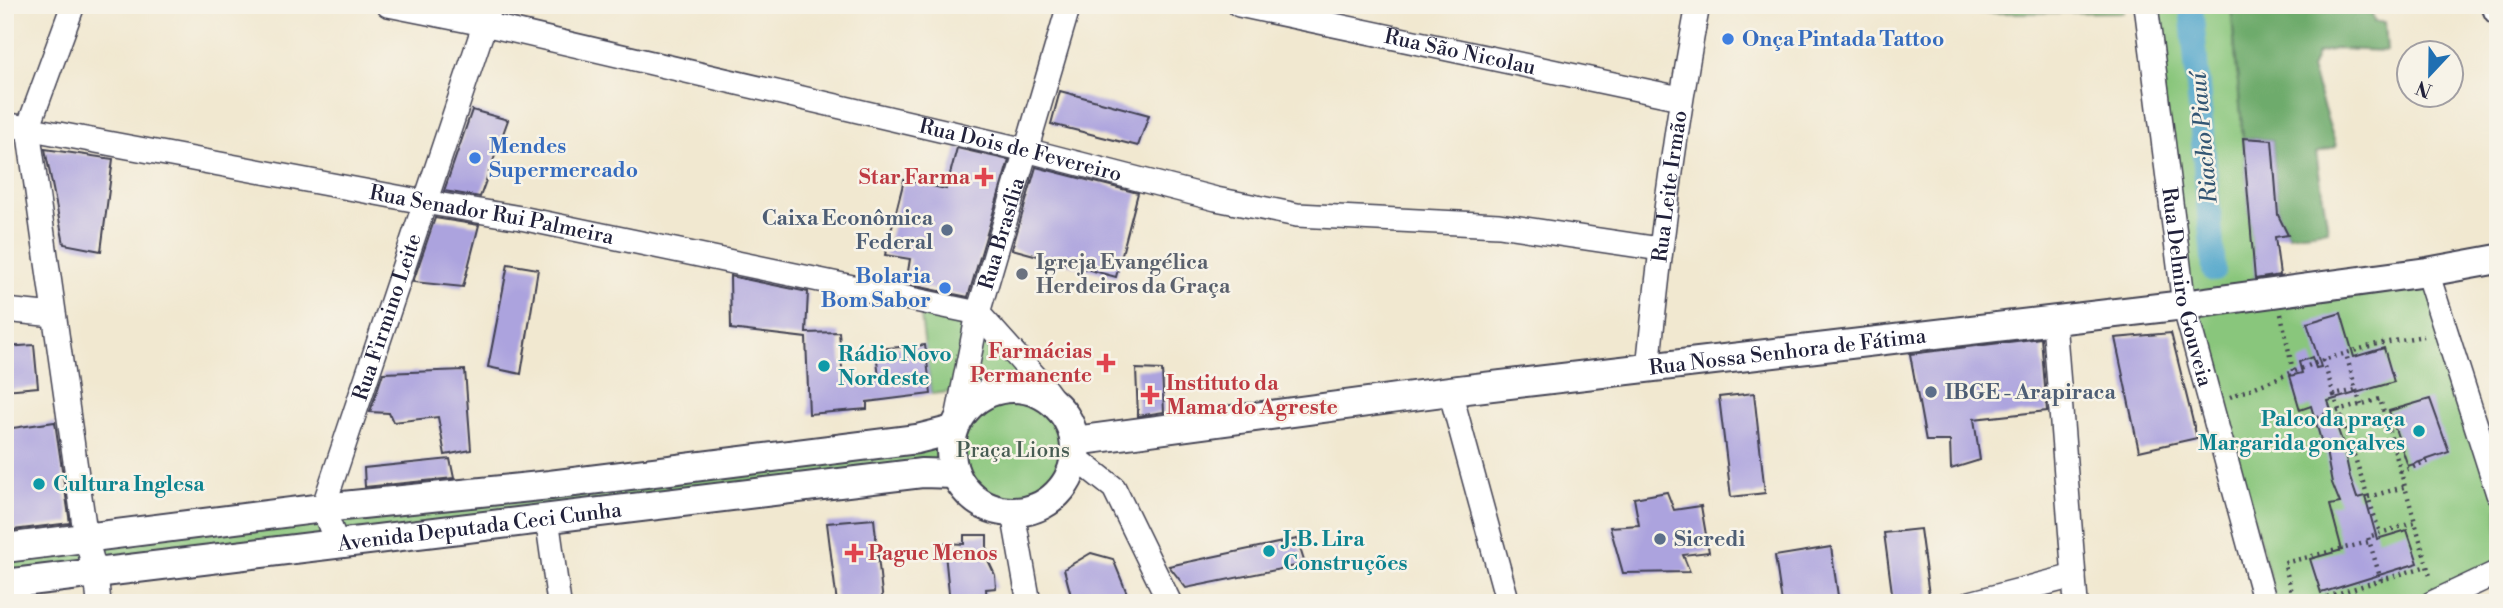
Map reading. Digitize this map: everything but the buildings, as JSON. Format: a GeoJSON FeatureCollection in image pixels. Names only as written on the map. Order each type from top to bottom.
{"type":"FeatureCollection","features":[{"type":"Feature","properties":{"kind":"main road","name":"Rua Nossa Senhora de Fátima"},"geometry":{"type":"LineString","coordinates":[[1075,449],[1117,434],[1450,391],[2184,305],[2427,272],[2498,259]]}},
{"type":"Feature","properties":{"kind":"main road"},"geometry":{"type":"LineString","coordinates":[[1016,388],[1040,394],[1060,409],[1071,426],[1075,449],[1062,490],[1048,502],[1013,513],[989,508],[969,495],[955,474],[950,445],[954,427],[970,404],[991,392],[1016,388]]}},
{"type":"Feature","properties":{"kind":"main road","name":"Avenida Deputada Ceci Cunha"},"geometry":{"type":"LineString","coordinates":[[5,548],[323,508],[550,485],[917,439],[954,427]]}},
{"type":"Feature","properties":{"kind":"main road","name":"Avenida Deputada Ceci Cunha"},"geometry":{"type":"LineString","coordinates":[[5,584],[922,473],[955,474]]}},
{"type":"Feature","properties":{"kind":"street"},"geometry":{"type":"LineString","coordinates":[[73,5],[16,126],[54,315],[86,539],[96,573],[99,603]]}},
{"type":"Feature","properties":{"kind":"street","name":"Rua Dois de Fevereiro"},"geometry":{"type":"LineString","coordinates":[[388,5],[487,15],[1216,199],[1297,215],[1499,225],[1660,248]]}},
{"type":"Feature","properties":{"kind":"street","name":"Rua Brasília"},"geometry":{"type":"LineString","coordinates":[[954,427],[978,313],[1069,5]]}},
{"type":"Feature","properties":{"kind":"street","name":"Rua São Nicolau"},"geometry":{"type":"LineString","coordinates":[[1239,5],[1680,98]]}},
{"type":"Feature","properties":{"kind":"street","name":"Rua Leite Irmão"},"geometry":{"type":"LineString","coordinates":[[1648,369],[1660,248],[1680,98],[1698,5]]}},
{"type":"Feature","properties":{"kind":"street","name":"Rua Delmiro Gouveia"},"geometry":{"type":"LineString","coordinates":[[2146,5],[2184,305],[2265,603]]}},
{"type":"Feature","properties":{"kind":"street","name":"Rua Firmino Leite"},"geometry":{"type":"LineString","coordinates":[[323,508],[487,15]]}},
{"type":"Feature","properties":{"kind":"street","name":"Rua Senador Rui Palmeira"},"geometry":{"type":"LineString","coordinates":[[16,126],[521,218],[978,313]]}},
{"type":"Feature","properties":{"kind":"street"},"geometry":{"type":"LineString","coordinates":[[2427,272],[2498,494]]}},
{"type":"Feature","properties":{"kind":"street"},"geometry":{"type":"LineString","coordinates":[[5,310],[54,315]]}},
{"type":"Feature","properties":{"kind":"street"},"geometry":{"type":"LineString","coordinates":[[978,313],[1041,382],[1060,409]]}},
{"type":"Feature","properties":{"kind":"street"},"geometry":{"type":"LineString","coordinates":[[2054,321],[2076,603]]}},
{"type":"Feature","properties":{"kind":"street"},"geometry":{"type":"LineString","coordinates":[[1450,391],[1508,603]]}},
{"type":"Feature","properties":{"kind":"street"},"geometry":{"type":"LineString","coordinates":[[1117,434],[1102,447],[1098,456],[1101,468],[1114,488],[1170,603]]}},
{"type":"Feature","properties":{"kind":"street"},"geometry":{"type":"LineString","coordinates":[[1075,449],[1114,488]]}},
{"type":"Feature","properties":{"kind":"street"},"geometry":{"type":"LineString","coordinates":[[323,508],[337,544]]}},
{"type":"Feature","properties":{"kind":"street"},"geometry":{"type":"LineString","coordinates":[[1013,513],[1029,603]]}},
{"type":"Feature","properties":{"kind":"street"},"geometry":{"type":"LineString","coordinates":[[547,518],[559,603]]}},
{"type":"Feature","properties":{"kind":"street"},"geometry":{"type":"LineString","coordinates":[[2435,601],[2498,572]]}},
{"type":"Feature","properties":{"kind":"street"},"geometry":{"type":"LineString","coordinates":[[1970,603],[2074,576]]}},
{"type":"Feature","properties":{"kind":"path"},"geometry":{"type":"LineString","coordinates":[[2280,312],[2293,371]]}},
{"type":"Feature","properties":{"kind":"path"},"geometry":{"type":"LineString","coordinates":[[2222,400],[2323,360],[2377,344],[2424,336]]}},
{"type":"Feature","properties":{"kind":"path"},"geometry":{"type":"LineString","coordinates":[[2346,354],[2361,404]]}},
{"type":"Feature","properties":{"kind":"path"},"geometry":{"type":"LineString","coordinates":[[2323,360],[2380,533]]}},
{"type":"Feature","properties":{"kind":"path"},"geometry":{"type":"LineString","coordinates":[[2334,395],[2356,390]]}},
{"type":"Feature","properties":{"kind":"path"},"geometry":{"type":"LineString","coordinates":[[2310,419],[2379,400],[2435,601]]}},
{"type":"Feature","properties":{"kind":"path"},"geometry":{"type":"LineString","coordinates":[[2400,472],[2430,459]]}},
{"type":"Feature","properties":{"kind":"path"},"geometry":{"type":"LineString","coordinates":[[2368,497],[2404,487]]}},
{"type":"Feature","properties":{"kind":"path"},"geometry":{"type":"LineString","coordinates":[[2381,580],[2368,537],[2414,522]]}},
{"type":"Feature","properties":{"kind":"path"},"geometry":{"type":"LineString","coordinates":[[2295,603],[2284,563],[2369,542]]}},
{"type":"Feature","properties":{"kind":"path"},"geometry":{"type":"LineString","coordinates":[[2307,603],[2427,566]]}},
{"type":"Feature","properties":{"kind":"green space"},"geometry":{"type":"Polygon","coordinates":[[[1957,5],[2123,5],[2124,12],[1959,13],[1957,5]]]}},
{"type":"Feature","properties":{"kind":"green space"},"geometry":{"type":"Polygon","coordinates":[[[2146,5],[2231,5],[2257,295],[2184,305],[2146,5]]]}},
{"type":"Feature","properties":{"kind":"green space"},"geometry":{"type":"Polygon","coordinates":[[[2231,5],[2370,5],[2374,22],[2385,22],[2387,51],[2335,49],[2317,53],[2311,69],[2336,146],[2316,153],[2328,230],[2288,235],[2278,215],[2272,140],[2243,138],[2231,5]]]}},
{"type":"Feature","properties":{"kind":"green space"},"geometry":{"type":"Polygon","coordinates":[[[2438,287],[2498,496],[2498,567],[2407,603],[2277,603],[2196,311],[2438,287]]]}},
{"type":"Feature","properties":{"kind":"green space","name":"Praça Lions"},"geometry":{"type":"Polygon","coordinates":[[[919,301],[978,313],[1060,409],[1071,426],[1075,457],[1062,490],[1048,502],[1013,513],[989,508],[969,494],[955,474],[5,584],[5,548],[953,430],[962,391],[931,394],[919,301]]]}},
{"type":"Feature","properties":{"kind":"waterway","name":"Riacho Piauí"},"geometry":{"type":"LineString","coordinates":[[2191,5],[2214,270]]}},
{"type":"Feature","properties":{"kind":"place","name":"Onça Pintada Tattoo"},"geometry":{"type":"Point","coordinates":[1728,39]}},
{"type":"Feature","properties":{"kind":"place","name":"Mendes Supermercado"},"geometry":{"type":"Point","coordinates":[475,158]}},
{"type":"Feature","properties":{"kind":"place","name":"Star Farma"},"geometry":{"type":"Point","coordinates":[984,177]}},
{"type":"Feature","properties":{"kind":"place","name":"Caixa Econômica Federal"},"geometry":{"type":"Point","coordinates":[947,230]}},
{"type":"Feature","properties":{"kind":"place","name":"Igreja Evangélica Herdeiros da Graça"},"geometry":{"type":"Point","coordinates":[1022,274]}},
{"type":"Feature","properties":{"kind":"place","name":"Bolaria Bom Sabor"},"geometry":{"type":"Point","coordinates":[945,288]}},
{"type":"Feature","properties":{"kind":"place","name":"Farmácias Permanente"},"geometry":{"type":"Point","coordinates":[1106,363]}},
{"type":"Feature","properties":{"kind":"place","name":"Rádio Novo Nordeste"},"geometry":{"type":"Point","coordinates":[824,366]}},
{"type":"Feature","properties":{"kind":"place","name":"IBGE - Arapiraca"},"geometry":{"type":"Point","coordinates":[1931,392]}},
{"type":"Feature","properties":{"kind":"place","name":"Instituto da Mama do Agreste"},"geometry":{"type":"Point","coordinates":[1150,395]}},
{"type":"Feature","properties":{"kind":"place","name":"Palco da praça Margarida gonçalves"},"geometry":{"type":"Point","coordinates":[2419,431]}},
{"type":"Feature","properties":{"kind":"place","name":"Cultura Inglesa"},"geometry":{"type":"Point","coordinates":[39,484]}},
{"type":"Feature","properties":{"kind":"place","name":"Sicredi"},"geometry":{"type":"Point","coordinates":[1660,539]}},
{"type":"Feature","properties":{"kind":"place","name":"J.B. Lira Construções"},"geometry":{"type":"Point","coordinates":[1269,551]}},
{"type":"Feature","properties":{"kind":"place","name":"Pague Menos"},"geometry":{"type":"Point","coordinates":[854,553]}}]}
